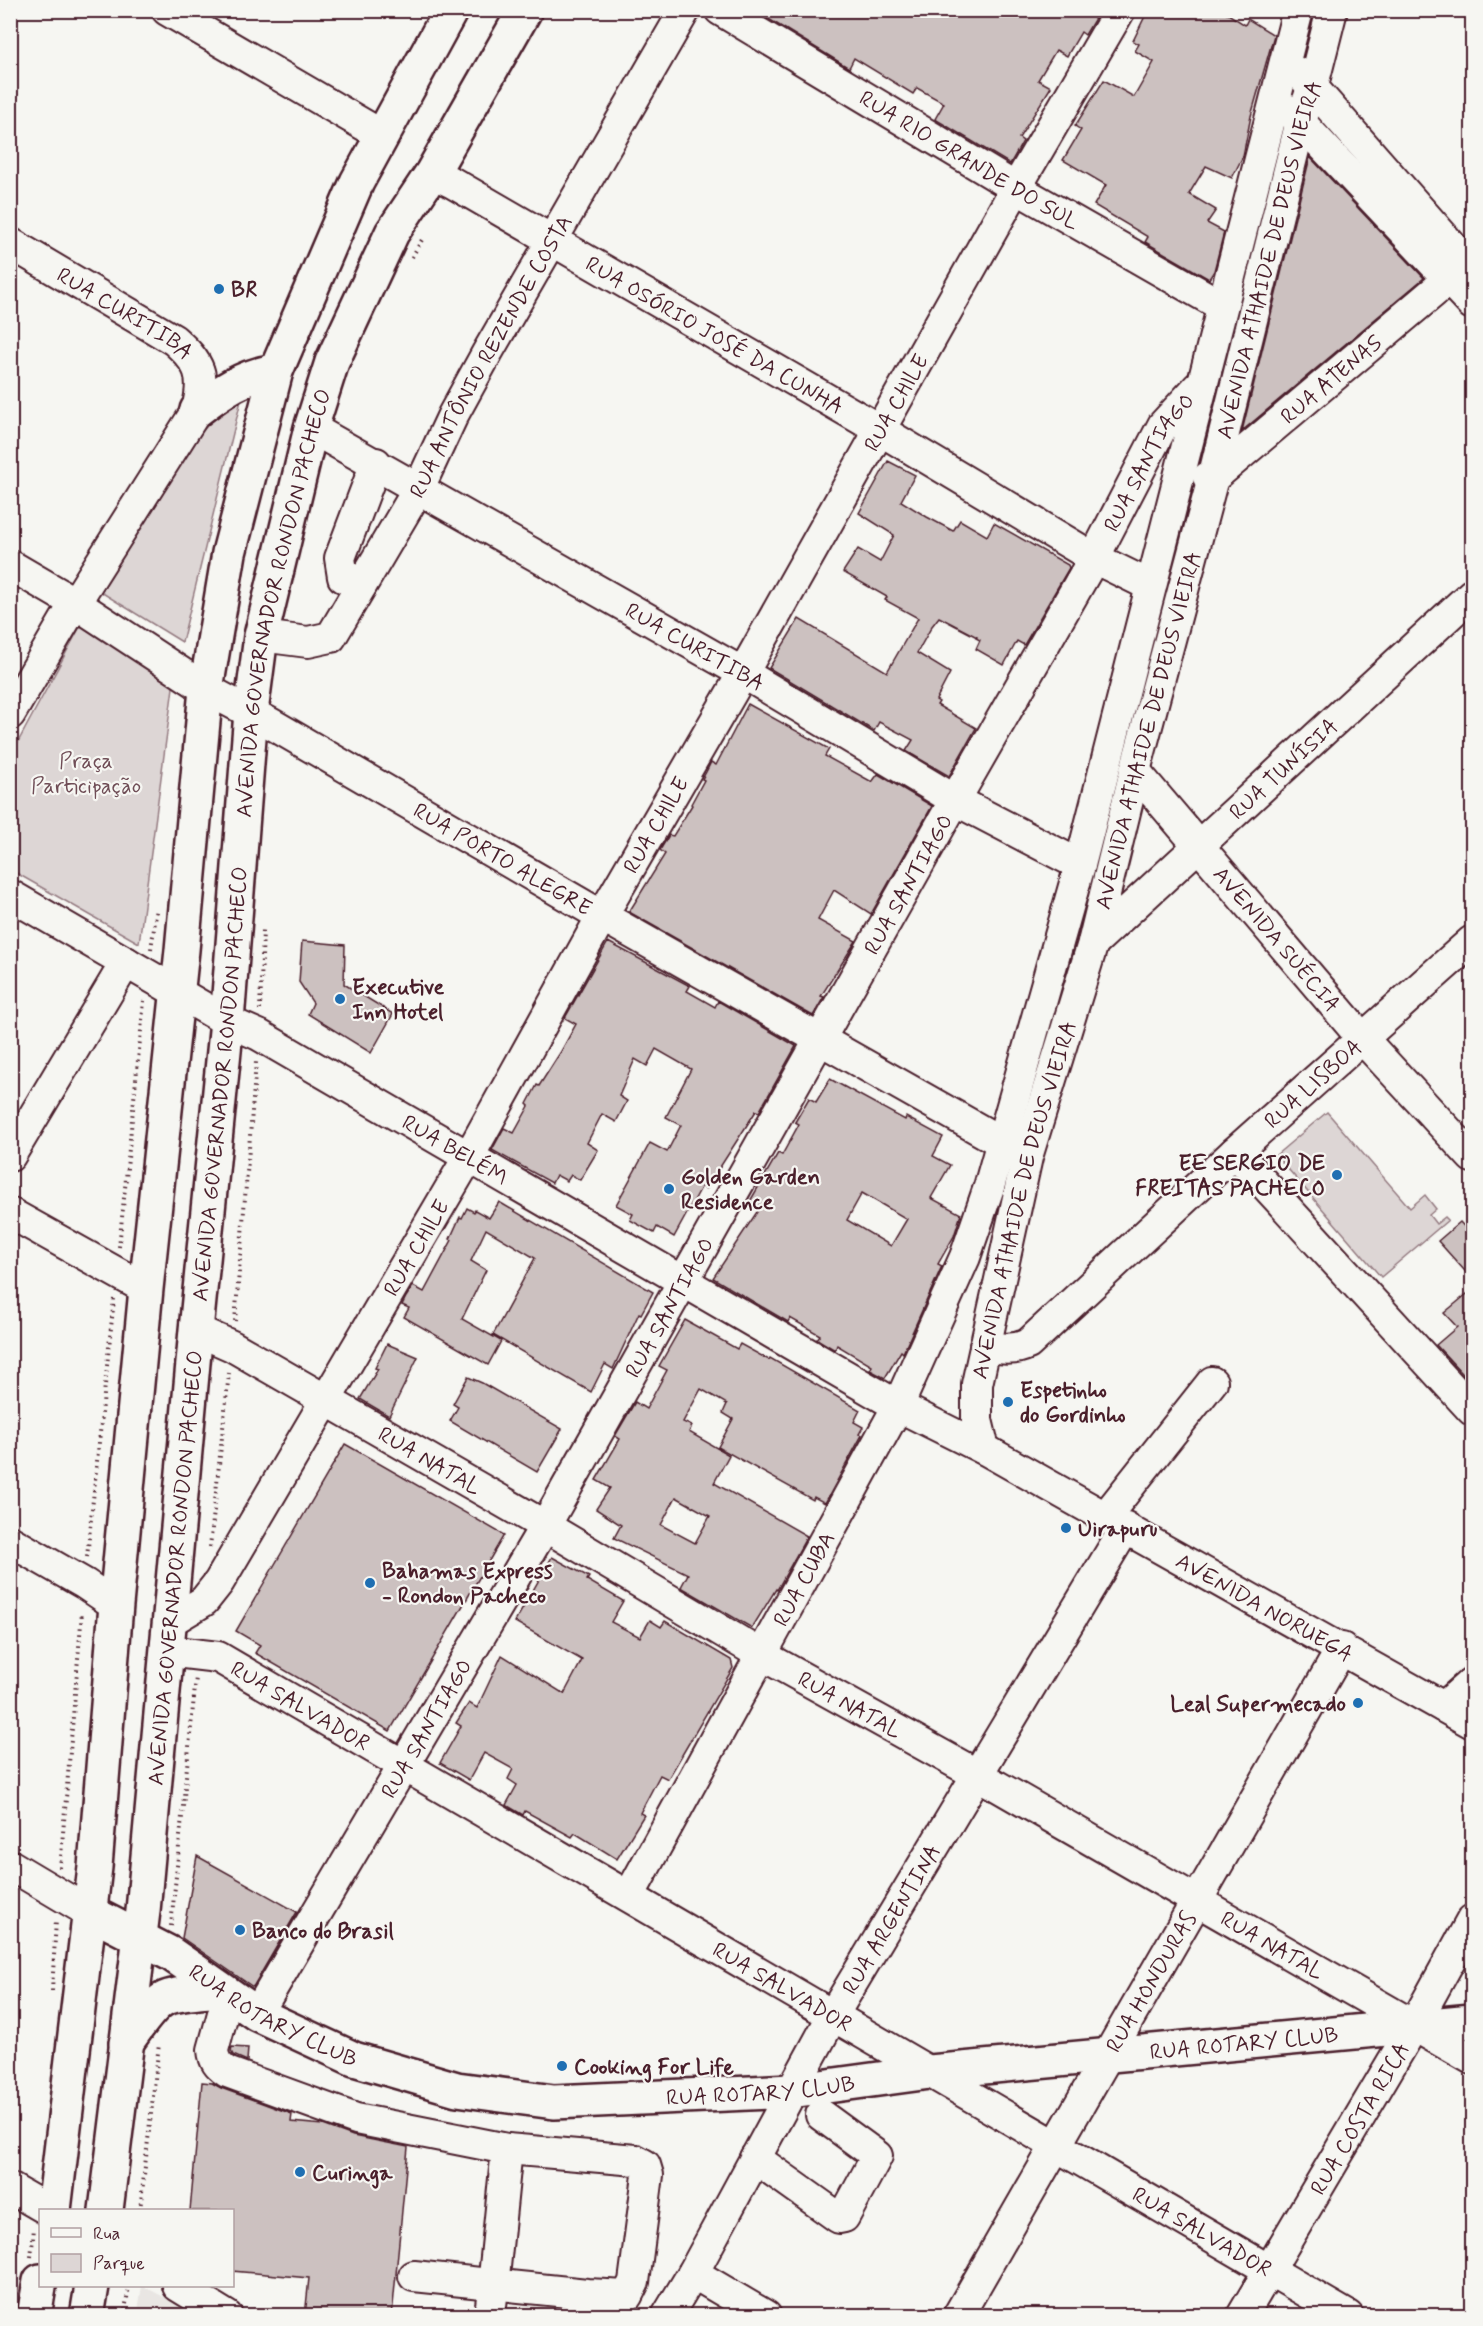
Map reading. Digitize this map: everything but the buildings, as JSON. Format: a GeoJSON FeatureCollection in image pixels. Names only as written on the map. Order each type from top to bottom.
{"type":"FeatureCollection","features":[{"type":"Feature","properties":{"kind":"main road"},"geometry":{"type":"LineString","coordinates":[[54,2209],[89,1912],[116,1605],[138,1285],[177,992],[206,689],[230,553],[276,371],[357,182],[451,10]]}},
{"type":"Feature","properties":{"kind":"main road","name":"AVENIDA GOVERNADOR RONDON PACHECO"},"geometry":{"type":"LineString","coordinates":[[106,2209],[139,1938],[188,1646],[196,1330],[227,1021],[251,712],[261,636],[311,428],[332,362],[392,233],[432,173],[525,10]]}},
{"type":"Feature","properties":{"kind":"main road"},"geometry":{"type":"LineString","coordinates":[[197,410],[229,386],[259,373],[276,371]]}},
{"type":"Feature","properties":{"kind":"main road","name":"RUA ROTARY CLUB"},"geometry":{"type":"LineString","coordinates":[[89,1912],[168,1953],[257,2014],[354,2060],[457,2089],[554,2102],[791,2091],[930,2072],[1473,2021]]}},
{"type":"Feature","properties":{"kind":"main road"},"geometry":{"type":"LineString","coordinates":[[126,2043],[141,2022],[164,1999],[191,1993],[225,1992]]}},
{"type":"Feature","properties":{"kind":"main road"},"geometry":{"type":"LineString","coordinates":[[34,2316],[39,2287]]}},
{"type":"Feature","properties":{"kind":"main road"},"geometry":{"type":"LineString","coordinates":[[87,2316],[93,2287]]}},
{"type":"Feature","properties":{"kind":"street"},"geometry":{"type":"LineString","coordinates":[[167,10],[383,136]]}},
{"type":"Feature","properties":{"kind":"street","name":"RUA ANTÔNIO REZENDE COSTA"},"geometry":{"type":"LineString","coordinates":[[261,636],[308,642],[331,637],[419,488],[453,415],[685,10]]}},
{"type":"Feature","properties":{"kind":"street","name":"RUA RIO GRANDE DO SUL"},"geometry":{"type":"LineString","coordinates":[[720,10],[1016,188],[1222,306]]}},
{"type":"Feature","properties":{"kind":"street","name":"RUA CHILE"},"geometry":{"type":"LineString","coordinates":[[188,1646],[204,1601],[219,1582],[468,1158],[602,916],[743,673],[1016,188],[1120,10]]}},
{"type":"Feature","properties":{"kind":"street"},"geometry":{"type":"LineString","coordinates":[[1328,24],[1354,10]]}},
{"type":"Feature","properties":{"kind":"street","name":"AVENIDA ATHAIDE DE DEUS VIEIRA"},"geometry":{"type":"LineString","coordinates":[[965,1257],[989,1187],[1080,866],[1201,384],[1286,60],[1289,14]]}},
{"type":"Feature","properties":{"kind":"street","name":"AVENIDA ATHAIDE DE DEUS VIEIRA"},"geometry":{"type":"LineString","coordinates":[[984,1449],[977,1420],[977,1384],[1027,1157],[1093,943],[1135,771],[1213,478],[1301,121],[1328,24]]}},
{"type":"Feature","properties":{"kind":"street"},"geometry":{"type":"LineString","coordinates":[[1286,60],[1313,84],[1465,266],[1473,304]]}},
{"type":"Feature","properties":{"kind":"street"},"geometry":{"type":"LineString","coordinates":[[1275,95],[1301,121],[1465,266]]}},
{"type":"Feature","properties":{"kind":"street","name":"RUA OSÓRIO JOSÉ DA CUNHA"},"geometry":{"type":"LineString","coordinates":[[432,173],[880,430],[1094,558],[1151,586]]}},
{"type":"Feature","properties":{"kind":"street","name":"RUA CURITIBA"},"geometry":{"type":"LineString","coordinates":[[10,243],[150,325],[174,340],[193,356],[199,372],[202,391],[197,410]]}},
{"type":"Feature","properties":{"kind":"street","name":"RUA ATENAS"},"geometry":{"type":"LineString","coordinates":[[1213,478],[1465,266]]}},
{"type":"Feature","properties":{"kind":"street","name":"RUA SANTIAGO"},"geometry":{"type":"LineString","coordinates":[[257,2014],[545,1526],[1094,558],[1163,424],[1201,384]]}},
{"type":"Feature","properties":{"kind":"street"},"geometry":{"type":"LineString","coordinates":[[10,714],[75,603],[197,410]]}},
{"type":"Feature","properties":{"kind":"street","name":"RUA CURITIBA"},"geometry":{"type":"LineString","coordinates":[[311,428],[743,673],[955,800],[1080,866]]}},
{"type":"Feature","properties":{"kind":"street"},"geometry":{"type":"LineString","coordinates":[[361,586],[343,577],[340,558],[376,463]]}},
{"type":"Feature","properties":{"kind":"street"},"geometry":{"type":"LineString","coordinates":[[1179,473],[1213,478]]}},
{"type":"Feature","properties":{"kind":"street","name":"RUA PORTO ALEGRE"},"geometry":{"type":"LineString","coordinates":[[10,565],[75,603],[206,689],[251,712],[602,916],[1027,1157]]}},
{"type":"Feature","properties":{"kind":"street","name":"RUA TUNÍSIA"},"geometry":{"type":"LineString","coordinates":[[1093,943],[1473,594]]}},
{"type":"Feature","properties":{"kind":"street","name":"AVENIDA SUÉCIA"},"geometry":{"type":"LineString","coordinates":[[1135,771],[1362,1038],[1473,1157]]}},
{"type":"Feature","properties":{"kind":"street","name":"RUA BELÉM"},"geometry":{"type":"LineString","coordinates":[[10,895],[227,1021],[259,1035],[898,1406]]}},
{"type":"Feature","properties":{"kind":"street","name":"RUA LISBOA"},"geometry":{"type":"LineString","coordinates":[[985,1346],[1006,1350],[1028,1344],[1235,1152],[1473,940]]}},
{"type":"Feature","properties":{"kind":"street"},"geometry":{"type":"LineString","coordinates":[[10,1156],[126,962]]}},
{"type":"Feature","properties":{"kind":"street"},"geometry":{"type":"LineString","coordinates":[[1235,1152],[1473,1410]]}},
{"type":"Feature","properties":{"kind":"street"},"geometry":{"type":"LineString","coordinates":[[10,1213],[138,1285]]}},
{"type":"Feature","properties":{"kind":"street","name":"RUA CUBA"},"geometry":{"type":"LineString","coordinates":[[629,1896],[898,1406],[965,1257]]}},
{"type":"Feature","properties":{"kind":"street","name":"RUA NATAL"},"geometry":{"type":"LineString","coordinates":[[196,1330],[232,1346],[545,1526],[762,1655],[978,1776],[1413,2027],[1473,2059]]}},
{"type":"Feature","properties":{"kind":"street","name":"RUA ARGENTINA"},"geometry":{"type":"LineString","coordinates":[[667,2316],[693,2273],[833,2015],[978,1776],[1116,1522],[1212,1382]]}},
{"type":"Feature","properties":{"kind":"street"},"geometry":{"type":"LineString","coordinates":[[935,1424],[959,1410],[977,1384]]}},
{"type":"Feature","properties":{"kind":"street","name":"AVENIDA NORUEGA"},"geometry":{"type":"LineString","coordinates":[[898,1406],[984,1449],[1473,1723]]}},
{"type":"Feature","properties":{"kind":"street"},"geometry":{"type":"LineString","coordinates":[[10,1541],[85,1584],[116,1605]]}},
{"type":"Feature","properties":{"kind":"street","name":"RUA SALVADOR"},"geometry":{"type":"LineString","coordinates":[[188,1646],[404,1765],[1348,2316]]}},
{"type":"Feature","properties":{"kind":"street","name":"RUA HONDURAS"},"geometry":{"type":"LineString","coordinates":[[958,2316],[1342,1648]]}},
{"type":"Feature","properties":{"kind":"street"},"geometry":{"type":"LineString","coordinates":[[1444,1707],[1473,1682]]}},
{"type":"Feature","properties":{"kind":"street"},"geometry":{"type":"LineString","coordinates":[[10,1865],[89,1912]]}},
{"type":"Feature","properties":{"kind":"street","name":"RUA COSTA RICA"},"geometry":{"type":"LineString","coordinates":[[1242,2316],[1413,2027],[1473,1920]]}},
{"type":"Feature","properties":{"kind":"street"},"geometry":{"type":"LineString","coordinates":[[225,1992],[213,2050],[214,2059],[219,2067],[227,2072],[356,2119],[507,2149],[636,2160],[645,2165],[648,2175],[634,2282],[627,2296],[587,2295],[414,2276]]}},
{"type":"Feature","properties":{"kind":"street"},"geometry":{"type":"LineString","coordinates":[[755,2158],[839,2218],[844,2217],[877,2156],[821,2115]]}},
{"type":"Feature","properties":{"kind":"street"},"geometry":{"type":"LineString","coordinates":[[490,2316],[507,2149]]}},
{"type":"Feature","properties":{"kind":"street"},"geometry":{"type":"LineString","coordinates":[[10,2188],[45,2209]]}},
{"type":"Feature","properties":{"kind":"street"},"geometry":{"type":"LineString","coordinates":[[693,2273],[766,2316]]}},
{"type":"Feature","properties":{"kind":"street"},"geometry":{"type":"LineString","coordinates":[[180,2287],[227,2316]]}},
{"type":"Feature","properties":{"kind":"path"},"geometry":{"type":"LineString","coordinates":[[408,264],[425,234]]}},
{"type":"Feature","properties":{"kind":"path"},"geometry":{"type":"LineString","coordinates":[[209,1554],[232,1346],[259,1035],[263,922]]}},
{"type":"Feature","properties":{"kind":"path"},"geometry":{"type":"LineString","coordinates":[[168,1953],[188,1646]]}},
{"type":"Feature","properties":{"kind":"path"},"geometry":{"type":"LineString","coordinates":[[140,2209],[164,1999]]}},
{"type":"Feature","properties":{"kind":"path"},"geometry":{"type":"LineString","coordinates":[[123,2316],[129,2287]]}},
{"type":"Feature","properties":{"kind":"shaded area"},"geometry":{"type":"Polygon","coordinates":[[[142,2287],[198,2315],[137,2316],[142,2287]]]}},
{"type":"Feature","properties":{"kind":"green space"},"geometry":{"type":"Polygon","coordinates":[[[245,384],[182,642],[96,589],[188,447],[245,384]]]}},
{"type":"Feature","properties":{"kind":"green space","name":"Praça Participação"},"geometry":{"type":"Polygon","coordinates":[[[81,625],[174,680],[139,943],[11,870],[11,755],[81,625]]]}},
{"type":"Feature","properties":{"kind":"green space","name":"EE SERGIO DE FREITAS PACHECO"},"geometry":{"type":"Polygon","coordinates":[[[1327,1112],[1410,1208],[1425,1195],[1436,1209],[1429,1215],[1436,1224],[1445,1217],[1448,1220],[1381,1277],[1276,1155],[1327,1112]]]}},
{"type":"Feature","properties":{"kind":"place","name":"BR"},"geometry":{"type":"Point","coordinates":[219,289]}},
{"type":"Feature","properties":{"kind":"place","name":"Executive Inn Hotel"},"geometry":{"type":"Point","coordinates":[340,999]}},
{"type":"Feature","properties":{"kind":"place","name":"EE SERGIO DE FREITAS PACHECO"},"geometry":{"type":"Point","coordinates":[1337,1175]}},
{"type":"Feature","properties":{"kind":"place","name":"Golden Garden Residence"},"geometry":{"type":"Point","coordinates":[669,1189]}},
{"type":"Feature","properties":{"kind":"place","name":"Espetinho do Gordinho"},"geometry":{"type":"Point","coordinates":[1008,1402]}},
{"type":"Feature","properties":{"kind":"place","name":"Uirapuru"},"geometry":{"type":"Point","coordinates":[1066,1528]}},
{"type":"Feature","properties":{"kind":"place","name":"Bahamas Express - Rondon Pacheco"},"geometry":{"type":"Point","coordinates":[370,1583]}},
{"type":"Feature","properties":{"kind":"place","name":"Leal Supermecado"},"geometry":{"type":"Point","coordinates":[1358,1703]}},
{"type":"Feature","properties":{"kind":"place","name":"Banco do Brasil"},"geometry":{"type":"Point","coordinates":[240,1930]}},
{"type":"Feature","properties":{"kind":"place","name":"Cooking For Life"},"geometry":{"type":"Point","coordinates":[562,2066]}},
{"type":"Feature","properties":{"kind":"place","name":"Curinga"},"geometry":{"type":"Point","coordinates":[300,2172]}}]}
